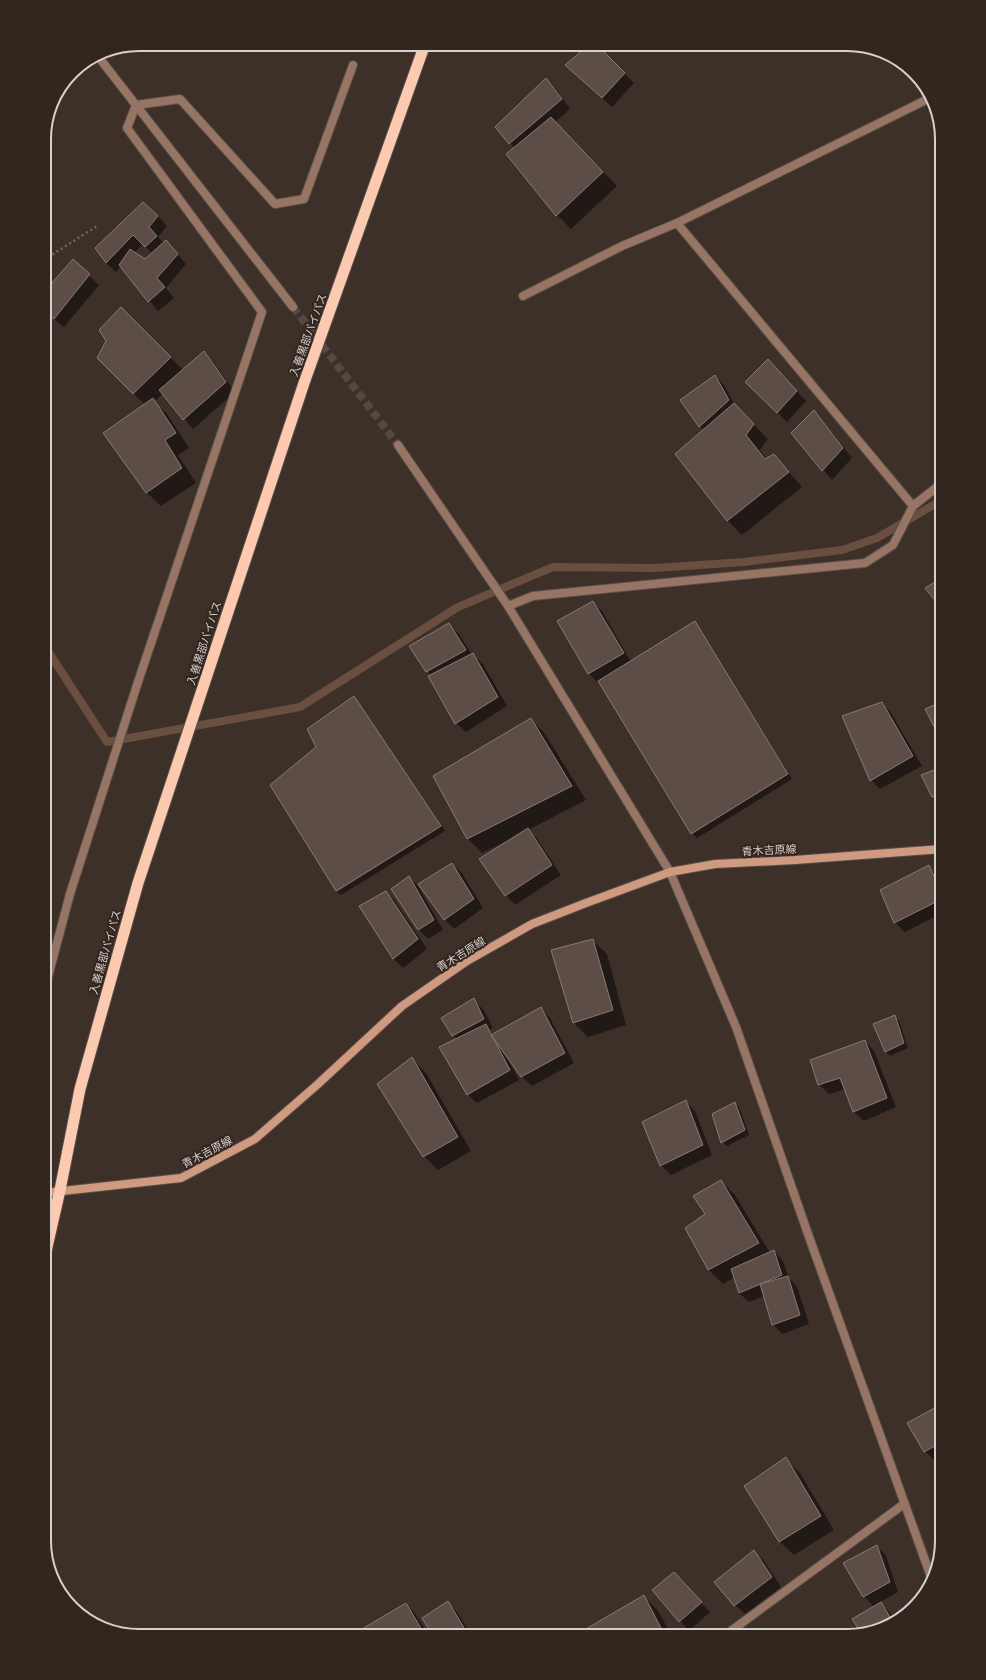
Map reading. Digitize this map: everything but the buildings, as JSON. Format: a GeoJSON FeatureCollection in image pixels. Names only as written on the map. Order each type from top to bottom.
{"type":"FeatureCollection","features":[{"type":"Feature","properties":{"kind":"highway","name":"入善黒部バイパス"},"geometry":{"type":"LineString","coordinates":[[51,1229],[80,1089],[138,884],[302,390],[423,51]]}},
{"type":"Feature","properties":{"kind":"main road","name":"青木吉原線"},"geometry":{"type":"LineString","coordinates":[[51,1192],[181,1178],[255,1139],[318,1084],[402,1006],[467,961],[532,924],[586,903],[670,872],[715,864],[818,859],[935,849]]}},
{"type":"Feature","properties":{"kind":"street"},"geometry":{"type":"LineString","coordinates":[[101,60],[293,307]]}},
{"type":"Feature","properties":{"kind":"street"},"geometry":{"type":"LineString","coordinates":[[136,105],[180,99],[275,204],[304,199],[353,65]]}},
{"type":"Feature","properties":{"kind":"street"},"geometry":{"type":"LineString","coordinates":[[523,296],[622,246],[677,223],[926,100]]}},
{"type":"Feature","properties":{"kind":"street"},"geometry":{"type":"LineString","coordinates":[[51,967],[77,872],[140,677],[262,312],[127,128],[136,105]]}},
{"type":"Feature","properties":{"kind":"street"},"geometry":{"type":"LineString","coordinates":[[677,223],[913,506]]}},
{"type":"Feature","properties":{"kind":"street"},"geometry":{"type":"LineString","coordinates":[[398,445],[508,606],[670,872],[736,1027],[808,1234],[929,1572]]}},
{"type":"Feature","properties":{"kind":"street"},"geometry":{"type":"LineString","coordinates":[[508,606],[533,596],[865,563],[894,545],[913,506],[935,489]]}},
{"type":"Feature","properties":{"kind":"street"},"geometry":{"type":"LineString","coordinates":[[734,1629],[904,1504]]}},
{"type":"Feature","properties":{"kind":"path"},"geometry":{"type":"LineString","coordinates":[[51,256],[97,226]]}},
{"type":"Feature","properties":{"kind":"waterway"},"geometry":{"type":"LineString","coordinates":[[51,656],[107,742],[300,707],[458,607],[553,567],[655,568],[744,562],[842,550],[877,538],[935,504]]}},
{"type":"Feature","properties":{"kind":"tunnel"},"geometry":{"type":"LineString","coordinates":[[293,307],[398,445]]}}]}
